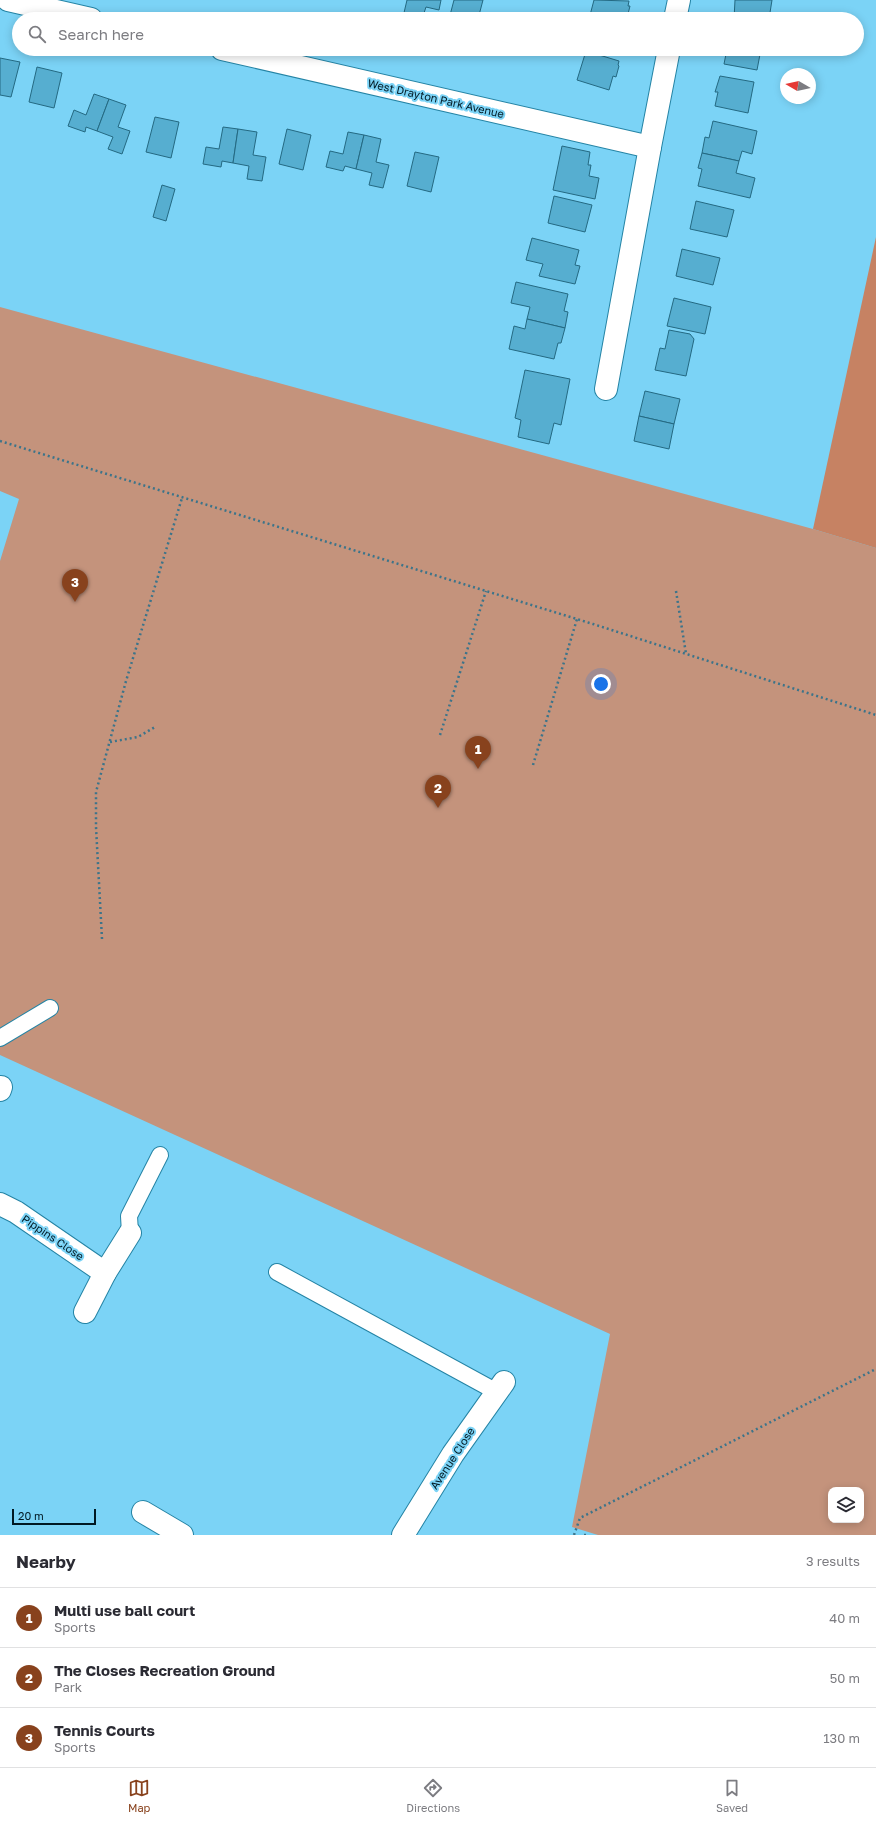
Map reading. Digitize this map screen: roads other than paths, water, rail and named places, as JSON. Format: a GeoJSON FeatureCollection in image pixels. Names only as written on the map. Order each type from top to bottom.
{"type":"FeatureCollection","features":[{"type":"Feature","properties":{"kind":"street"},"geometry":{"type":"LineString","coordinates":[[8,0],[60,12]]}},
{"type":"Feature","properties":{"kind":"street"},"geometry":{"type":"LineString","coordinates":[[677,12],[679,0]]}},
{"type":"Feature","properties":{"kind":"street","name":"West Drayton Park Avenue"},"geometry":{"type":"LineString","coordinates":[[253,56],[650,147]]}},
{"type":"Feature","properties":{"kind":"street"},"geometry":{"type":"LineString","coordinates":[[606,389],[650,147],[669,56]]}},
{"type":"Feature","properties":{"kind":"street","name":"Pippins Close"},"geometry":{"type":"LineString","coordinates":[[0,1204],[16,1212],[105,1273]]}},
{"type":"Feature","properties":{"kind":"street"},"geometry":{"type":"LineString","coordinates":[[85,1312],[105,1273],[130,1233]]}},
{"type":"Feature","properties":{"kind":"street","name":"Avenue Close"},"geometry":{"type":"LineString","coordinates":[[403,1535],[453,1454],[500,1387]]}},
{"type":"Feature","properties":{"kind":"street"},"geometry":{"type":"LineString","coordinates":[[143,1512],[182,1535]]}},
{"type":"Feature","properties":{"kind":"lane"},"geometry":{"type":"LineString","coordinates":[[0,1038],[50,1008]]}},
{"type":"Feature","properties":{"kind":"lane"},"geometry":{"type":"LineString","coordinates":[[130,1233],[129,1216],[160,1155]]}},
{"type":"Feature","properties":{"kind":"lane"},"geometry":{"type":"LineString","coordinates":[[277,1272],[500,1387]]}},
{"type":"Feature","properties":{"kind":"place","name":"Tennis Courts"},"geometry":{"type":"Point","coordinates":[75,602]}},
{"type":"Feature","properties":{"kind":"place","name":"Multi use ball court"},"geometry":{"type":"Point","coordinates":[478,769]}},
{"type":"Feature","properties":{"kind":"place","name":"The Closes Recreation Ground"},"geometry":{"type":"Point","coordinates":[438,808]}}]}
